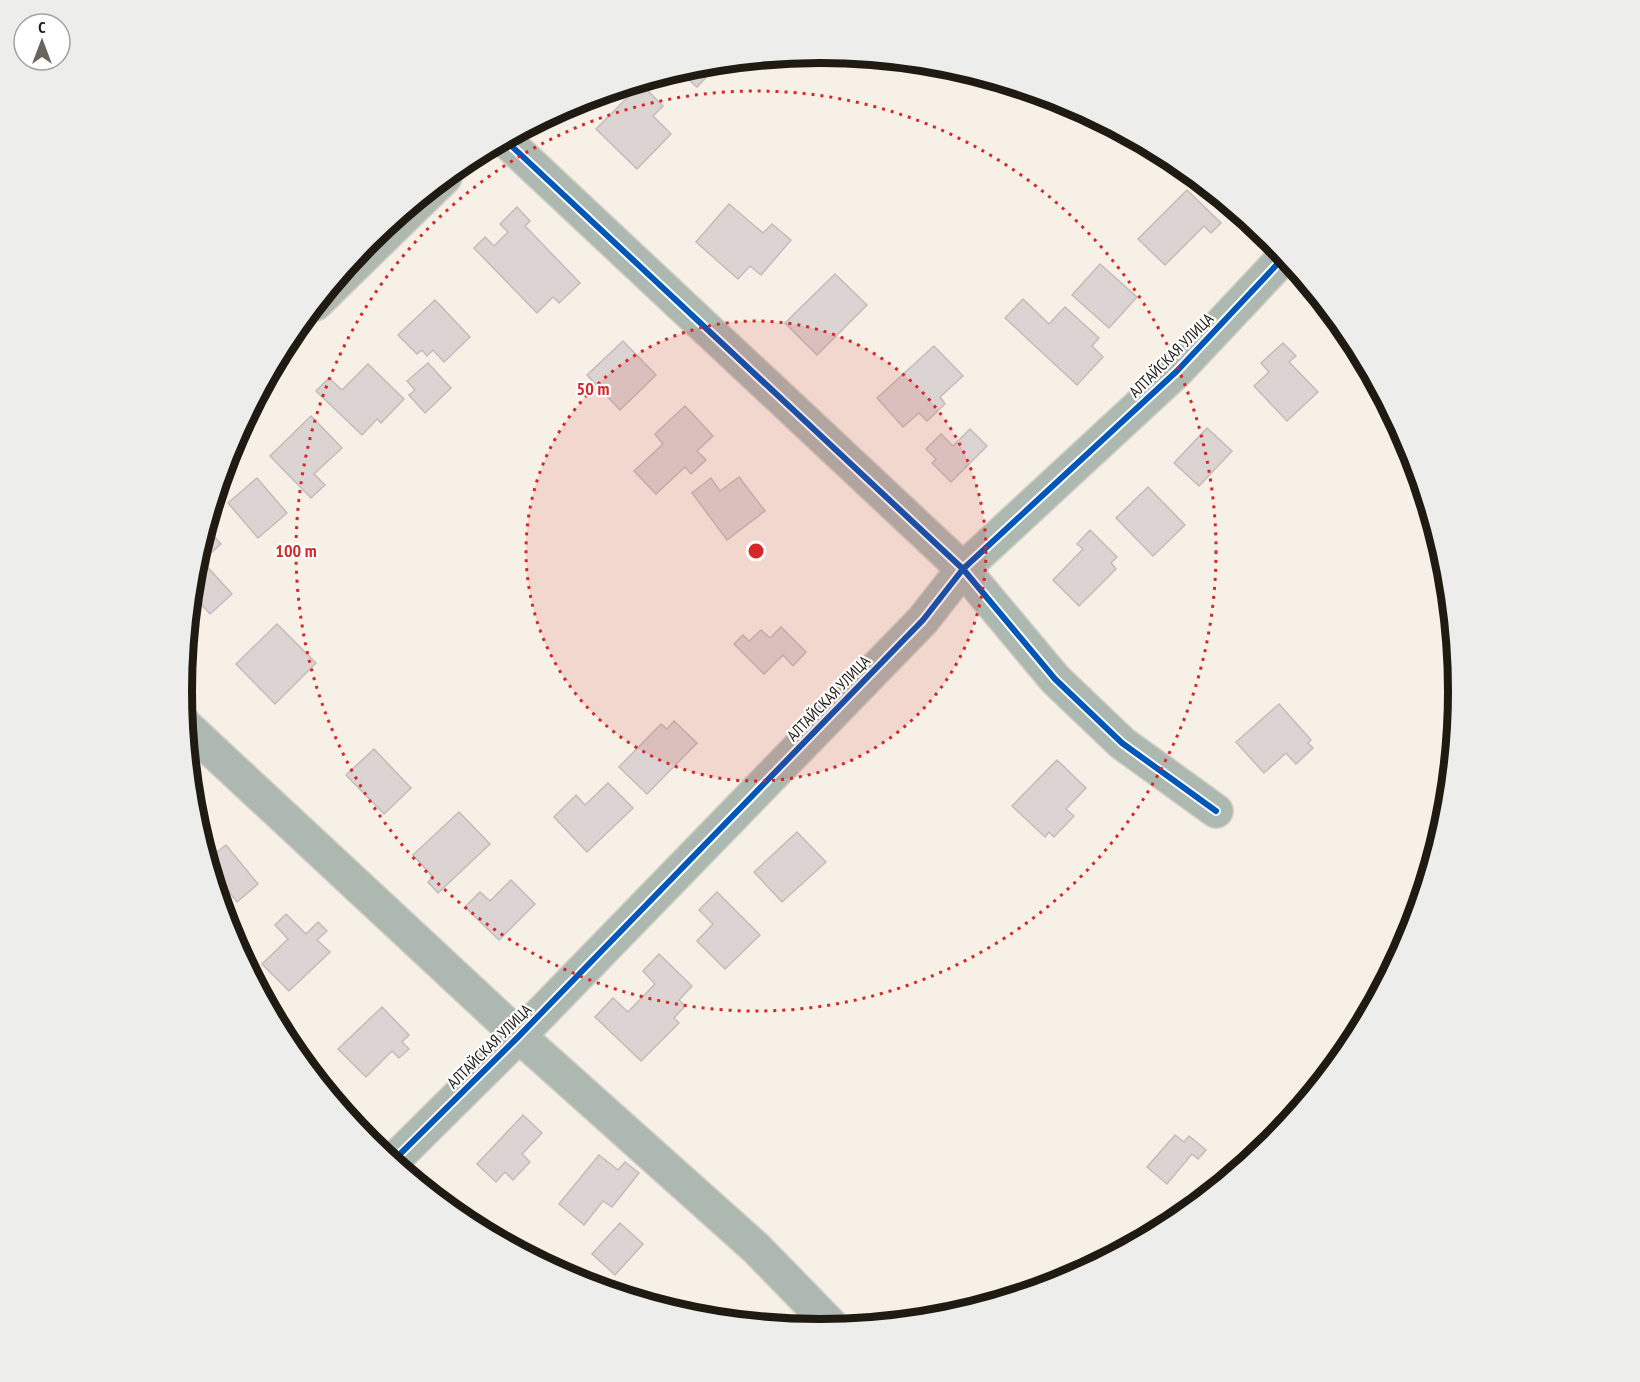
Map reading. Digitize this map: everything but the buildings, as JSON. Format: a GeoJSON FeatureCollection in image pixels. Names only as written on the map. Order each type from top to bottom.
{"type":"FeatureCollection","features":[{"type":"Feature","properties":{"kind":"street"},"geometry":{"type":"LineString","coordinates":[[510,145],[963,569],[1055,679],[1122,743],[1216,811]]}},
{"type":"Feature","properties":{"kind":"street","name":"АЛТАЙСКАЯ УЛИЦА"},"geometry":{"type":"LineString","coordinates":[[398,1156],[519,1036],[923,620],[963,569],[1177,371],[1279,263]]}},
{"type":"Feature","properties":{"kind":"street"},"geometry":{"type":"LineString","coordinates":[[193,732],[519,1036],[747,1240],[825,1319]]}},
{"type":"Feature","properties":{"kind":"cycle path"},"geometry":{"type":"LineString","coordinates":[[510,145],[963,569],[1055,679],[1122,743],[1216,811]]}},
{"type":"Feature","properties":{"kind":"cycle path"},"geometry":{"type":"LineString","coordinates":[[398,1156],[519,1036],[923,620],[963,569],[1177,371],[1279,263]]}}]}
